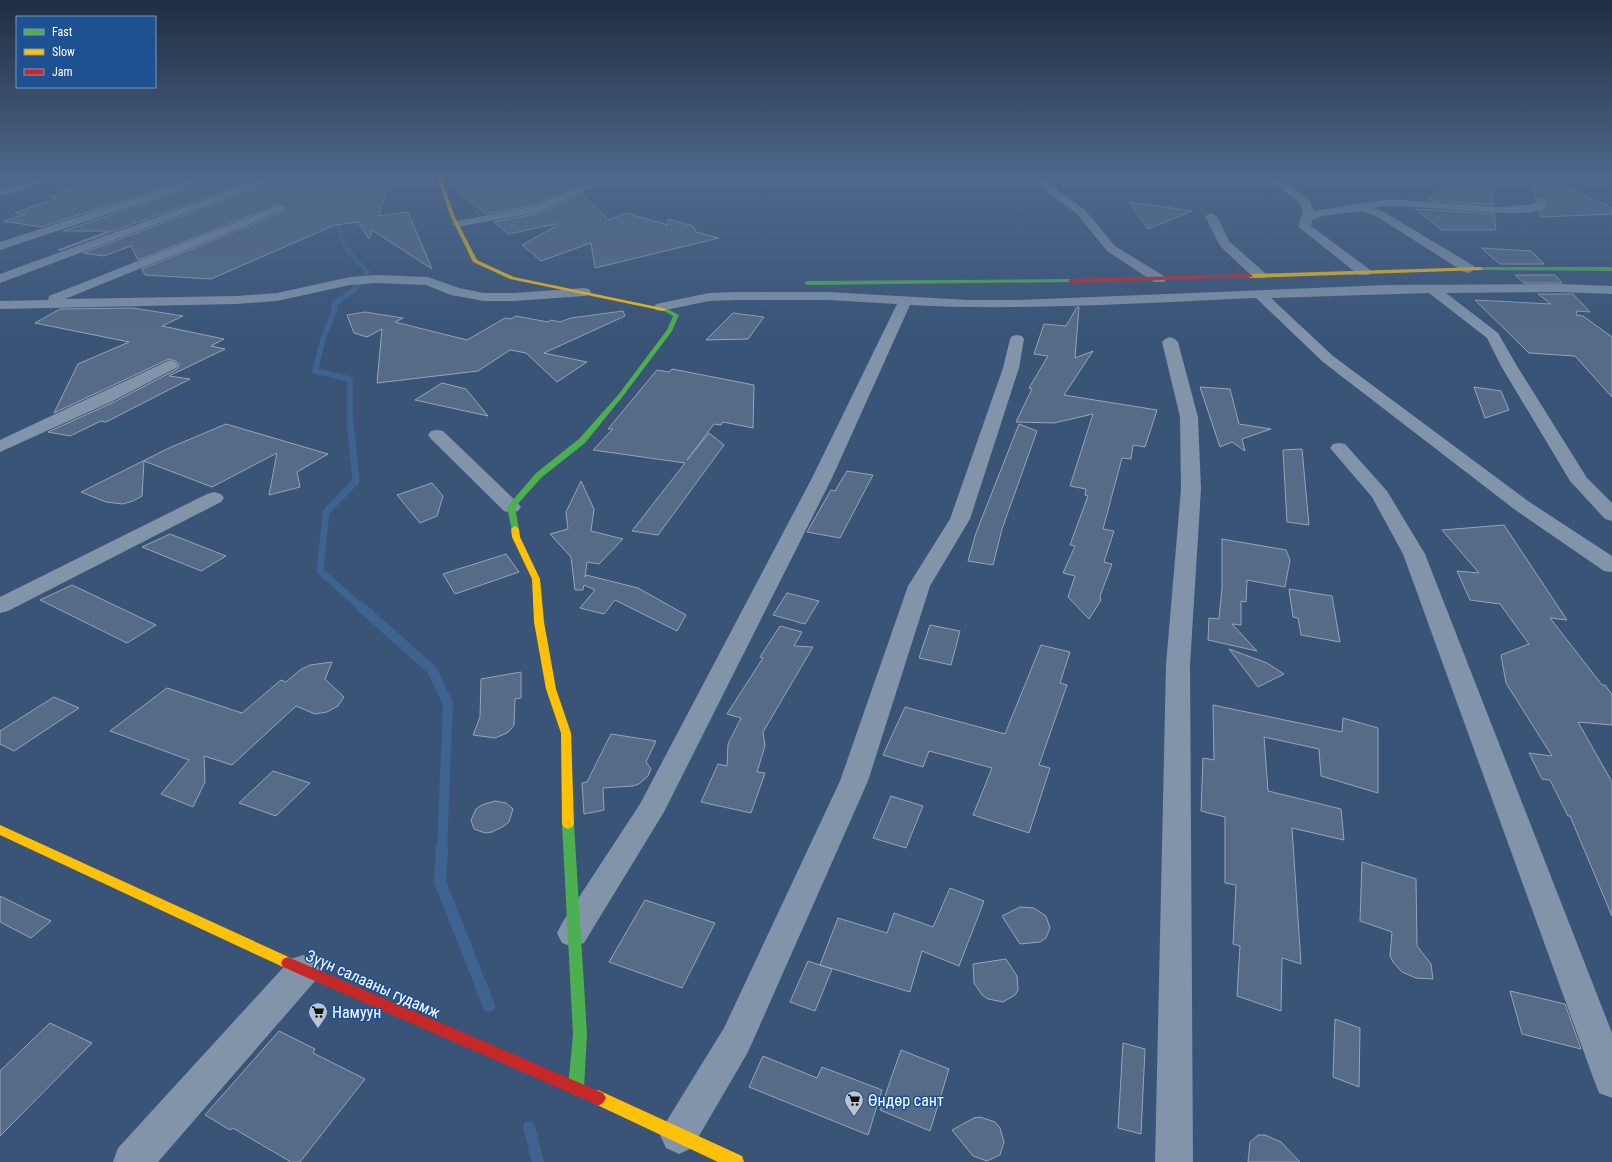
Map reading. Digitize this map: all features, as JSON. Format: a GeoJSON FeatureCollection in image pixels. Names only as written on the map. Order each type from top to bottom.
{"type":"FeatureCollection","features":[{"type":"Feature","properties":{"kind":"street"},"geometry":{"type":"LineString","coordinates":[[0,246],[55,228]]}},
{"type":"Feature","properties":{"kind":"street"},"geometry":{"type":"LineString","coordinates":[[0,279],[138,228]]}},
{"type":"Feature","properties":{"kind":"street"},"geometry":{"type":"LineString","coordinates":[[43,304],[230,228]]}},
{"type":"Feature","properties":{"kind":"street"},"geometry":{"type":"LineString","coordinates":[[459,228],[475,261],[512,278],[661,307],[676,315],[670,330],[657,348],[621,395],[582,441],[538,475],[511,507]]}},
{"type":"Feature","properties":{"kind":"street"},"geometry":{"type":"LineString","coordinates":[[1095,228],[1105,243],[1159,279]]}},
{"type":"Feature","properties":{"kind":"street"},"geometry":{"type":"LineString","coordinates":[[1217,228],[1224,243],[1259,275]]}},
{"type":"Feature","properties":{"kind":"street"},"geometry":{"type":"LineString","coordinates":[[1307,228],[1364,272]]}},
{"type":"Feature","properties":{"kind":"street"},"geometry":{"type":"LineString","coordinates":[[1403,228],[1469,269]]}},
{"type":"Feature","properties":{"kind":"street"},"geometry":{"type":"LineString","coordinates":[[807,283],[1129,280],[1469,269],[1612,269]]}},
{"type":"Feature","properties":{"kind":"street"},"geometry":{"type":"LineString","coordinates":[[0,305],[174,303],[236,300],[277,297],[350,281],[374,280],[428,281],[456,292],[484,297],[514,297],[584,292]]}},
{"type":"Feature","properties":{"kind":"street"},"geometry":{"type":"LineString","coordinates":[[1129,280],[1130,289],[1145,298]]}},
{"type":"Feature","properties":{"kind":"street"},"geometry":{"type":"LineString","coordinates":[[661,307],[709,297],[735,296],[828,296],[905,301],[1011,304],[1387,289],[1434,290],[1560,288],[1612,290]]}},
{"type":"Feature","properties":{"kind":"street"},"geometry":{"type":"LineString","coordinates":[[1434,290],[1493,336],[1509,366],[1580,482],[1612,515]]}},
{"type":"Feature","properties":{"kind":"street"},"geometry":{"type":"LineString","coordinates":[[1259,294],[1328,359],[1521,505],[1612,566]]}},
{"type":"Feature","properties":{"kind":"street"},"geometry":{"type":"LineString","coordinates":[[573,933],[650,812],[822,478],[905,301]]}},
{"type":"Feature","properties":{"kind":"street"},"geometry":{"type":"LineString","coordinates":[[679,1135],[736,1040],[854,781],[919,586],[960,519],[1011,368],[1017,339]]}},
{"type":"Feature","properties":{"kind":"street"},"geometry":{"type":"LineString","coordinates":[[1170,342],[1189,417],[1191,489],[1178,665],[1174,1162]]}},
{"type":"Feature","properties":{"kind":"street"},"geometry":{"type":"LineString","coordinates":[[0,447],[108,397],[170,365]]}},
{"type":"Feature","properties":{"kind":"street"},"geometry":{"type":"LineString","coordinates":[[437,435],[511,507],[516,537],[536,579],[539,622],[551,689],[566,733],[566,776],[573,933],[580,1034],[576,1088]]}},
{"type":"Feature","properties":{"kind":"street"},"geometry":{"type":"LineString","coordinates":[[1339,448],[1380,495],[1414,554],[1612,1080]]}},
{"type":"Feature","properties":{"kind":"street"},"geometry":{"type":"LineString","coordinates":[[0,606],[214,498]]}},
{"type":"Feature","properties":{"kind":"street","name":"Зүүн салааны гудамж"},"geometry":{"type":"LineString","coordinates":[[0,830],[303,970],[576,1088],[736,1162]]}},
{"type":"Feature","properties":{"kind":"street"},"geometry":{"type":"LineString","coordinates":[[132,1162],[303,970]]}},
{"type":"Feature","properties":{"kind":"building"},"geometry":{"type":"Polygon","coordinates":[[[71,228],[121,228],[58,250],[109,231],[63,231],[71,228]]]}},
{"type":"Feature","properties":{"kind":"building"},"geometry":{"type":"Polygon","coordinates":[[[149,228],[219,228],[138,260],[131,246],[104,256],[83,253],[149,228]]]}},
{"type":"Feature","properties":{"kind":"building"},"geometry":{"type":"Polygon","coordinates":[[[243,228],[328,228],[211,279],[145,275],[142,269],[243,228]]]}},
{"type":"Feature","properties":{"kind":"building"},"geometry":{"type":"Polygon","coordinates":[[[362,228],[415,228],[432,269],[372,230],[369,239],[362,228]]]}},
{"type":"Feature","properties":{"kind":"building"},"geometry":{"type":"Polygon","coordinates":[[[502,228],[536,228],[509,234],[502,228]]]}},
{"type":"Feature","properties":{"kind":"building"},"geometry":{"type":"Polygon","coordinates":[[[552,228],[694,228],[696,232],[719,238],[595,268],[591,243],[541,261],[522,245],[552,228]]]}},
{"type":"Feature","properties":{"kind":"building"},"geometry":{"type":"Polygon","coordinates":[[[1440,228],[1496,228],[1496,230],[1442,230],[1440,228]]]}},
{"type":"Feature","properties":{"kind":"building"},"geometry":{"type":"Polygon","coordinates":[[[1481,248],[1531,251],[1544,264],[1500,264],[1481,248]]]}},
{"type":"Feature","properties":{"kind":"building"},"geometry":{"type":"Polygon","coordinates":[[[1515,275],[1555,275],[1562,283],[1524,283],[1515,275]]]}},
{"type":"Feature","properties":{"kind":"building"},"geometry":{"type":"Polygon","coordinates":[[[1538,294],[1573,294],[1590,312],[1577,311],[1576,315],[1583,316],[1612,337],[1612,397],[1575,356],[1529,353],[1475,300],[1551,304],[1538,294]]]}},
{"type":"Feature","properties":{"kind":"building"},"geometry":{"type":"Polygon","coordinates":[[[1077,307],[1079,307],[1075,358],[1093,351],[1064,395],[1157,410],[1145,447],[1133,445],[1131,459],[1122,458],[1103,529],[1114,531],[1104,562],[1112,564],[1100,596],[1101,600],[1089,619],[1068,597],[1075,576],[1063,573],[1075,546],[1070,545],[1088,496],[1085,495],[1086,489],[1070,486],[1093,414],[1054,423],[1016,422],[1032,389],[1029,388],[1048,356],[1034,354],[1044,324],[1066,326],[1077,307]]]}},
{"type":"Feature","properties":{"kind":"building"},"geometry":{"type":"Polygon","coordinates":[[[133,308],[183,316],[162,326],[224,339],[211,346],[225,349],[169,376],[190,379],[106,422],[101,421],[70,436],[48,432],[114,402],[177,369],[179,364],[176,361],[169,359],[54,413],[78,364],[129,342],[35,323],[60,309],[133,308]]]}},
{"type":"Feature","properties":{"kind":"building"},"geometry":{"type":"Polygon","coordinates":[[[623,311],[625,316],[544,353],[587,362],[557,382],[526,353],[510,350],[478,371],[377,383],[382,329],[367,337],[354,333],[347,315],[365,312],[403,318],[395,322],[467,340],[505,318],[510,319],[516,316],[548,322],[551,320],[560,322],[571,318],[623,311]]]}},
{"type":"Feature","properties":{"kind":"building"},"geometry":{"type":"Polygon","coordinates":[[[733,313],[764,317],[748,339],[706,340],[733,313]]]}},
{"type":"Feature","properties":{"kind":"building"},"geometry":{"type":"Polygon","coordinates":[[[672,369],[754,385],[753,428],[723,422],[721,425],[714,424],[687,460],[709,433],[724,445],[658,535],[632,531],[685,463],[593,450],[613,429],[608,429],[657,370],[669,372],[672,369]]]}},
{"type":"Feature","properties":{"kind":"building"},"geometry":{"type":"Polygon","coordinates":[[[442,383],[466,389],[488,416],[415,400],[442,383]]]}},
{"type":"Feature","properties":{"kind":"building"},"geometry":{"type":"Polygon","coordinates":[[[1200,387],[1230,389],[1239,424],[1271,429],[1242,439],[1245,451],[1232,442],[1220,447],[1200,387]]]}},
{"type":"Feature","properties":{"kind":"building"},"geometry":{"type":"Polygon","coordinates":[[[1474,387],[1501,391],[1509,410],[1485,418],[1474,387]]]}},
{"type":"Feature","properties":{"kind":"building"},"geometry":{"type":"Polygon","coordinates":[[[226,424],[328,454],[297,472],[300,487],[269,495],[277,453],[212,487],[144,461],[142,496],[133,501],[123,504],[106,502],[81,492],[169,448],[226,424]]]}},
{"type":"Feature","properties":{"kind":"building"},"geometry":{"type":"Polygon","coordinates":[[[1019,424],[1037,431],[1002,529],[993,565],[968,561],[976,533],[1019,424]]]}},
{"type":"Feature","properties":{"kind":"building"},"geometry":{"type":"Polygon","coordinates":[[[1302,449],[1309,525],[1287,522],[1283,450],[1302,449]]]}},
{"type":"Feature","properties":{"kind":"building"},"geometry":{"type":"Polygon","coordinates":[[[847,471],[873,475],[840,538],[807,532],[831,490],[835,491],[847,471]]]}},
{"type":"Feature","properties":{"kind":"building"},"geometry":{"type":"Polygon","coordinates":[[[581,481],[594,509],[591,531],[623,539],[599,564],[587,562],[585,577],[586,575],[638,588],[686,615],[677,631],[615,600],[604,614],[580,608],[595,590],[584,585],[583,590],[575,590],[571,557],[550,534],[568,529],[566,512],[581,481]]]}},
{"type":"Feature","properties":{"kind":"building"},"geometry":{"type":"Polygon","coordinates":[[[432,483],[443,496],[437,516],[420,523],[397,495],[432,483]]]}},
{"type":"Feature","properties":{"kind":"building"},"geometry":{"type":"Polygon","coordinates":[[[1504,525],[1567,620],[1550,618],[1602,685],[1605,685],[1612,695],[1612,725],[1578,722],[1612,782],[1612,916],[1570,816],[1568,816],[1550,780],[1542,779],[1529,753],[1552,756],[1506,683],[1501,655],[1529,644],[1500,604],[1470,600],[1457,571],[1479,573],[1442,530],[1504,525]]]}},
{"type":"Feature","properties":{"kind":"building"},"geometry":{"type":"Polygon","coordinates":[[[170,534],[226,556],[201,571],[142,547],[170,534]]]}},
{"type":"Feature","properties":{"kind":"building"},"geometry":{"type":"Polygon","coordinates":[[[1222,539],[1286,550],[1290,560],[1285,587],[1247,580],[1246,602],[1241,601],[1241,625],[1232,624],[1257,651],[1208,640],[1209,618],[1219,619],[1222,588],[1222,539]]]}},
{"type":"Feature","properties":{"kind":"building"},"geometry":{"type":"Polygon","coordinates":[[[506,554],[519,572],[455,594],[443,574],[506,554]]]}},
{"type":"Feature","properties":{"kind":"building"},"geometry":{"type":"Polygon","coordinates":[[[72,585],[156,625],[127,643],[40,600],[72,585]]]}},
{"type":"Feature","properties":{"kind":"building"},"geometry":{"type":"Polygon","coordinates":[[[1289,589],[1332,596],[1340,642],[1301,635],[1298,618],[1293,617],[1289,589]]]}},
{"type":"Feature","properties":{"kind":"building"},"geometry":{"type":"Polygon","coordinates":[[[787,593],[819,601],[805,624],[773,615],[787,593]]]}},
{"type":"Feature","properties":{"kind":"building"},"geometry":{"type":"Polygon","coordinates":[[[930,625],[960,631],[951,665],[919,658],[930,625]]]}},
{"type":"Feature","properties":{"kind":"building"},"geometry":{"type":"Polygon","coordinates":[[[780,626],[802,632],[794,646],[813,647],[763,732],[765,746],[757,772],[765,773],[751,813],[701,802],[718,764],[727,766],[728,744],[741,718],[727,714],[763,658],[760,657],[780,626]]]}},
{"type":"Feature","properties":{"kind":"building"},"geometry":{"type":"Polygon","coordinates":[[[1041,645],[1070,652],[1060,683],[1067,685],[1039,765],[1050,768],[1029,833],[973,815],[992,768],[929,751],[923,767],[883,755],[905,707],[1005,734],[1041,645]]]}},
{"type":"Feature","properties":{"kind":"building"},"geometry":{"type":"Polygon","coordinates":[[[1229,649],[1267,663],[1284,674],[1258,687],[1229,649]]]}},
{"type":"Feature","properties":{"kind":"building"},"geometry":{"type":"Polygon","coordinates":[[[332,662],[325,679],[344,697],[338,706],[327,712],[315,714],[296,706],[232,765],[204,756],[205,782],[193,807],[161,794],[189,760],[110,731],[167,688],[242,713],[281,680],[286,682],[300,670],[310,665],[332,662]]]}},
{"type":"Feature","properties":{"kind":"building"},"geometry":{"type":"Polygon","coordinates":[[[521,672],[521,698],[515,699],[514,725],[511,729],[507,733],[495,738],[473,735],[480,717],[481,679],[521,672]]]}},
{"type":"Feature","properties":{"kind":"building"},"geometry":{"type":"Polygon","coordinates":[[[54,697],[79,708],[14,751],[0,744],[0,731],[54,697]]]}},
{"type":"Feature","properties":{"kind":"building"},"geometry":{"type":"Polygon","coordinates":[[[1213,705],[1342,732],[1343,718],[1378,728],[1378,793],[1321,776],[1319,749],[1264,737],[1268,791],[1341,809],[1344,840],[1292,828],[1301,964],[1282,958],[1281,1011],[1237,996],[1240,946],[1233,944],[1236,885],[1225,883],[1225,817],[1201,811],[1203,758],[1214,760],[1213,705]]]}},
{"type":"Feature","properties":{"kind":"building"},"geometry":{"type":"Polygon","coordinates":[[[611,734],[656,741],[646,762],[651,769],[648,776],[639,784],[633,786],[603,788],[604,810],[584,814],[582,783],[587,782],[611,734]]]}},
{"type":"Feature","properties":{"kind":"building"},"geometry":{"type":"Polygon","coordinates":[[[273,771],[310,783],[276,816],[239,803],[273,771]]]}},
{"type":"Feature","properties":{"kind":"building"},"geometry":{"type":"Polygon","coordinates":[[[891,796],[923,806],[906,848],[873,838],[891,796]]]}},
{"type":"Feature","properties":{"kind":"building"},"geometry":{"type":"Polygon","coordinates":[[[495,801],[506,803],[513,809],[509,822],[492,832],[485,833],[474,829],[471,820],[476,809],[482,805],[495,801]]]}},
{"type":"Feature","properties":{"kind":"building"},"geometry":{"type":"Polygon","coordinates":[[[1362,862],[1416,879],[1417,946],[1431,964],[1433,979],[1416,978],[1402,972],[1390,956],[1392,932],[1360,921],[1362,862]]]}},
{"type":"Feature","properties":{"kind":"building"},"geometry":{"type":"Polygon","coordinates":[[[950,888],[984,901],[959,966],[922,951],[910,992],[820,965],[838,918],[887,933],[894,913],[933,927],[950,888]]]}},
{"type":"Feature","properties":{"kind":"building"},"geometry":{"type":"Polygon","coordinates":[[[0,896],[51,921],[31,938],[0,922],[0,896]]]}},
{"type":"Feature","properties":{"kind":"building"},"geometry":{"type":"Polygon","coordinates":[[[645,900],[715,923],[682,988],[609,962],[645,900]]]}},
{"type":"Feature","properties":{"kind":"building"},"geometry":{"type":"Polygon","coordinates":[[[1020,907],[1034,908],[1046,916],[1050,928],[1046,938],[1040,942],[1020,944],[1002,916],[1020,907]]]}},
{"type":"Feature","properties":{"kind":"building"},"geometry":{"type":"Polygon","coordinates":[[[1006,959],[1017,976],[1018,990],[1015,995],[1003,1002],[988,999],[982,995],[974,983],[973,964],[1006,959]]]}},
{"type":"Feature","properties":{"kind":"building"},"geometry":{"type":"Polygon","coordinates":[[[808,961],[832,969],[815,1011],[790,1002],[808,961]]]}},
{"type":"Feature","properties":{"kind":"building"},"geometry":{"type":"Polygon","coordinates":[[[1510,991],[1565,1004],[1581,1049],[1522,1034],[1510,991]]]}},
{"type":"Feature","properties":{"kind":"building"},"geometry":{"type":"Polygon","coordinates":[[[1335,1019],[1360,1028],[1359,1087],[1333,1077],[1335,1019]]]}},
{"type":"Feature","properties":{"kind":"building"},"geometry":{"type":"Polygon","coordinates":[[[50,1023],[92,1043],[0,1136],[0,1071],[50,1023]]]}},
{"type":"Feature","properties":{"kind":"building"},"geometry":{"type":"Polygon","coordinates":[[[279,1031],[315,1049],[313,1053],[365,1079],[300,1162],[291,1162],[233,1128],[230,1130],[205,1115],[279,1031]]]}},
{"type":"Feature","properties":{"kind":"building"},"geometry":{"type":"Polygon","coordinates":[[[1123,1043],[1145,1049],[1141,1134],[1118,1128],[1123,1043]]]}},
{"type":"Feature","properties":{"kind":"building"},"geometry":{"type":"Polygon","coordinates":[[[901,1050],[949,1069],[930,1131],[880,1110],[901,1050]]]}},
{"type":"Feature","properties":{"kind":"building"},"geometry":{"type":"Polygon","coordinates":[[[763,1056],[817,1078],[822,1067],[882,1090],[868,1135],[749,1087],[763,1056]]]}},
{"type":"Feature","properties":{"kind":"building"},"geometry":{"type":"Polygon","coordinates":[[[980,1117],[995,1122],[1000,1128],[1004,1142],[1000,1155],[987,1161],[973,1156],[952,1130],[974,1118],[980,1117]]]}},
{"type":"Feature","properties":{"kind":"building"},"geometry":{"type":"Polygon","coordinates":[[[1258,1135],[1265,1135],[1281,1142],[1300,1162],[1248,1162],[1250,1142],[1258,1135]]]}},
{"type":"Feature","properties":{"kind":"waterway"},"geometry":{"type":"LineString","coordinates":[[339,228],[346,247],[368,272],[360,282]]}},
{"type":"Feature","properties":{"kind":"waterway"},"geometry":{"type":"LineString","coordinates":[[350,422],[350,379],[315,371],[323,339],[335,309],[334,304],[356,288],[361,281]]}},
{"type":"Feature","properties":{"kind":"waterway"},"geometry":{"type":"LineString","coordinates":[[350,422],[356,481],[326,512],[320,571],[361,607]]}},
{"type":"Feature","properties":{"kind":"waterway"},"geometry":{"type":"LineString","coordinates":[[360,606],[432,670],[448,704],[442,848]]}},
{"type":"Feature","properties":{"kind":"waterway"},"geometry":{"type":"LineString","coordinates":[[442,847],[440,882],[489,1006]]}},
{"type":"Feature","properties":{"kind":"waterway"},"geometry":{"type":"LineString","coordinates":[[529,1127],[538,1162]]}},
{"type":"Feature","properties":{"kind":"traffic: fast"},"geometry":{"type":"LineString","coordinates":[[1480,269],[1612,269]]}},
{"type":"Feature","properties":{"kind":"traffic: fast"},"geometry":{"type":"LineString","coordinates":[[807,283],[1071,281]]}},
{"type":"Feature","properties":{"kind":"traffic: fast"},"geometry":{"type":"LineString","coordinates":[[515,529],[511,507],[539,475],[582,441],[621,395],[670,330],[676,315],[664,309]]}},
{"type":"Feature","properties":{"kind":"traffic: fast"},"geometry":{"type":"LineString","coordinates":[[568,824],[580,1034],[576,1088]]}},
{"type":"Feature","properties":{"kind":"traffic: slow"},"geometry":{"type":"LineString","coordinates":[[459,228],[475,261],[512,278],[664,309]]}},
{"type":"Feature","properties":{"kind":"traffic: slow"},"geometry":{"type":"LineString","coordinates":[[1250,276],[1480,269]]}},
{"type":"Feature","properties":{"kind":"traffic: slow"},"geometry":{"type":"LineString","coordinates":[[515,529],[516,537],[536,579],[539,622],[551,689],[566,733],[568,824]]}},
{"type":"Feature","properties":{"kind":"traffic: slow"},"geometry":{"type":"LineString","coordinates":[[0,830],[288,963]]}},
{"type":"Feature","properties":{"kind":"traffic: slow"},"geometry":{"type":"LineString","coordinates":[[598,1098],[736,1162]]}},
{"type":"Feature","properties":{"kind":"traffic: jam"},"geometry":{"type":"LineString","coordinates":[[1071,281],[1250,276]]}},
{"type":"Feature","properties":{"kind":"traffic: jam"},"geometry":{"type":"LineString","coordinates":[[288,963],[598,1098]]}},
{"type":"Feature","properties":{"kind":"place","name":"Намуун"},"geometry":{"type":"Point","coordinates":[318,1029]}},
{"type":"Feature","properties":{"kind":"place","name":"Өндөр сант"},"geometry":{"type":"Point","coordinates":[854,1117]}}]}
